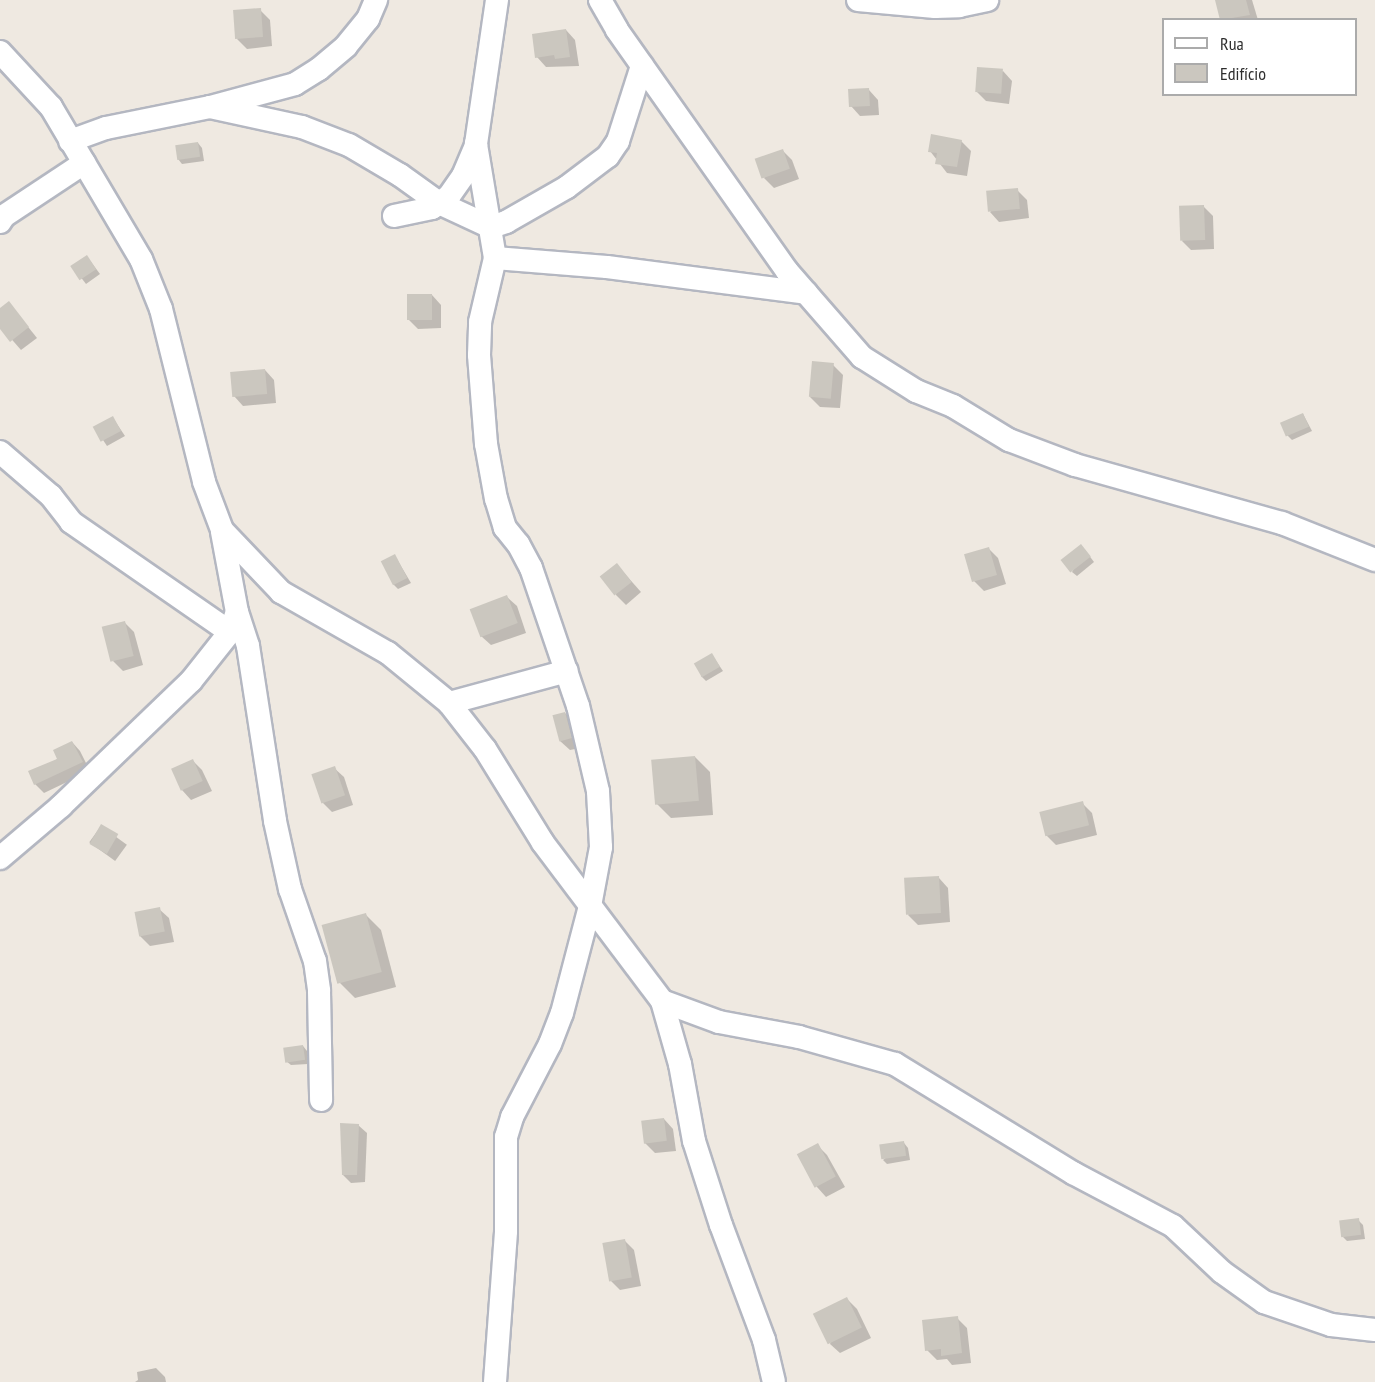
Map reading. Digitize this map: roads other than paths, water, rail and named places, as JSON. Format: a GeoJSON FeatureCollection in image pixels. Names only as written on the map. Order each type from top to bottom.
{"type":"FeatureCollection","features":[{"type":"Feature","properties":{"kind":"street"},"geometry":{"type":"LineString","coordinates":[[70,141],[106,128],[210,107],[295,84],[319,69],[345,46],[368,19],[376,0]]}},
{"type":"Feature","properties":{"kind":"street"},"geometry":{"type":"LineString","coordinates":[[394,216],[419,213],[439,203],[449,196],[463,176],[476,144],[497,0]]}},
{"type":"Feature","properties":{"kind":"street"},"geometry":{"type":"LineString","coordinates":[[600,0],[617,30],[787,271],[861,357],[916,391],[953,406],[1009,440],[1075,465],[1282,523],[1375,560]]}},
{"type":"Feature","properties":{"kind":"street"},"geometry":{"type":"LineString","coordinates":[[858,0],[959,6],[987,0]]}},
{"type":"Feature","properties":{"kind":"street"},"geometry":{"type":"LineString","coordinates":[[0,52],[51,107],[121,224],[154,290],[170,343],[178,385],[204,482],[222,530],[234,622],[248,646],[280,844],[290,889],[315,961],[319,991],[321,1100]]}},
{"type":"Feature","properties":{"kind":"street"},"geometry":{"type":"LineString","coordinates":[[210,107],[302,127],[349,145],[439,203],[491,227],[506,222],[567,187],[608,156],[618,141],[642,66]]}},
{"type":"Feature","properties":{"kind":"street"},"geometry":{"type":"LineString","coordinates":[[476,144],[482,191],[491,227],[495,258],[480,322],[479,355],[486,444],[505,528],[518,544],[531,568],[567,671],[598,791],[601,847],[590,906],[562,1013],[550,1044],[512,1117],[506,1137],[506,1231],[495,1382]]}},
{"type":"Feature","properties":{"kind":"street"},"geometry":{"type":"LineString","coordinates":[[0,222],[4,216],[84,163]]}},
{"type":"Feature","properties":{"kind":"street"},"geometry":{"type":"LineString","coordinates":[[495,258],[607,267],[806,294]]}},
{"type":"Feature","properties":{"kind":"street"},"geometry":{"type":"LineString","coordinates":[[0,452],[51,496],[71,522],[234,622]]}},
{"type":"Feature","properties":{"kind":"street"},"geometry":{"type":"LineString","coordinates":[[222,530],[281,592],[388,653],[449,703],[485,748],[543,843],[662,1001],[680,1064],[694,1141],[721,1225],[764,1340],[774,1382]]}},
{"type":"Feature","properties":{"kind":"street"},"geometry":{"type":"LineString","coordinates":[[0,858],[61,806],[190,681],[234,622]]}},
{"type":"Feature","properties":{"kind":"street"},"geometry":{"type":"LineString","coordinates":[[449,703],[567,671]]}},
{"type":"Feature","properties":{"kind":"street"},"geometry":{"type":"LineString","coordinates":[[662,1001],[719,1022],[799,1037],[895,1064],[1073,1173],[1173,1226],[1222,1272],[1264,1302],[1331,1325],[1375,1330]]}}]}
